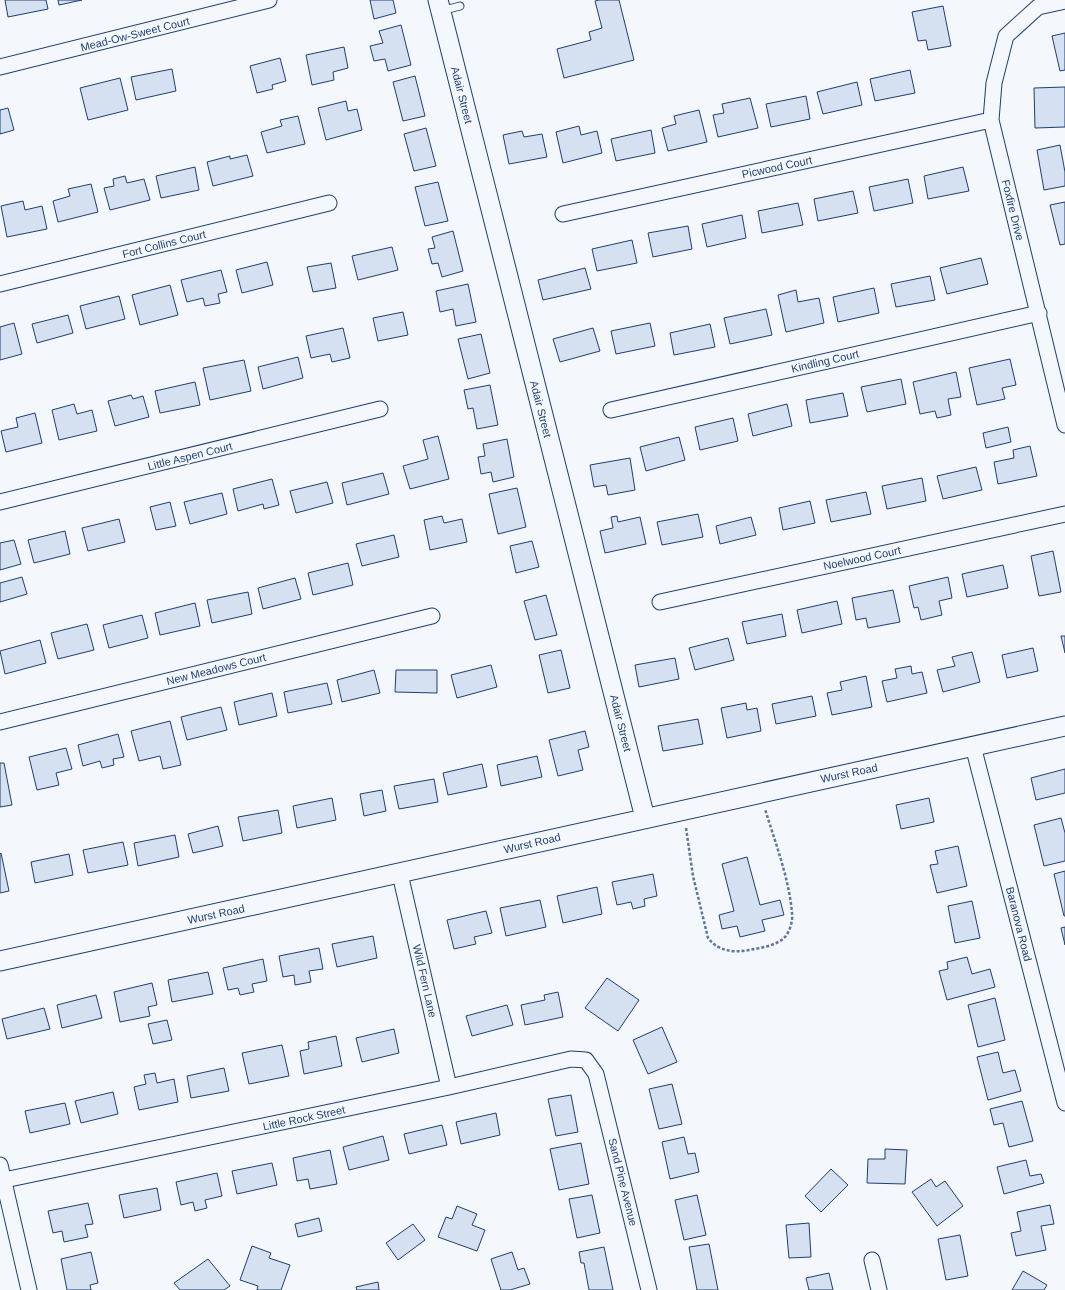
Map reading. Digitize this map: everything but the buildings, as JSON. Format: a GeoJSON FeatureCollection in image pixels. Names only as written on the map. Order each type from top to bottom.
{"type":"FeatureCollection","features":[{"type":"Feature","properties":{"kind":"street","name":"Mead-Ow-Sweet Court"},"geometry":{"type":"LineString","coordinates":[[0,67],[269,0]]}},
{"type":"Feature","properties":{"kind":"street","name":"Foxfire Drive"},"geometry":{"type":"LineString","coordinates":[[1065,1],[1038,7],[1006,36],[994,83],[991,120],[1065,425]]}},
{"type":"Feature","properties":{"kind":"street","name":"Adair Street"},"geometry":{"type":"LineString","coordinates":[[439,5],[645,818]]}},
{"type":"Feature","properties":{"kind":"street","name":"Picwood Court"},"geometry":{"type":"LineString","coordinates":[[563,214],[991,120]]}},
{"type":"Feature","properties":{"kind":"street","name":"Fort Collins Court"},"geometry":{"type":"LineString","coordinates":[[0,284],[329,203]]}},
{"type":"Feature","properties":{"kind":"street","name":"Kindling Court"},"geometry":{"type":"LineString","coordinates":[[612,410],[1039,313]]}},
{"type":"Feature","properties":{"kind":"street","name":"Little Aspen Court"},"geometry":{"type":"LineString","coordinates":[[0,502],[380,409]]}},
{"type":"Feature","properties":{"kind":"street","name":"Noelwood Court"},"geometry":{"type":"LineString","coordinates":[[660,602],[1065,514]]}},
{"type":"Feature","properties":{"kind":"street","name":"New Meadows Court"},"geometry":{"type":"LineString","coordinates":[[0,722],[432,616]]}},
{"type":"Feature","properties":{"kind":"street","name":"Wurst Road"},"geometry":{"type":"LineString","coordinates":[[0,961],[400,874],[760,792],[1065,726]]}},
{"type":"Feature","properties":{"kind":"street","name":"Baranova Road"},"geometry":{"type":"LineString","coordinates":[[973,746],[1065,1103]]}},
{"type":"Feature","properties":{"kind":"street","name":"Wild Fern Lane"},"geometry":{"type":"LineString","coordinates":[[400,874],[449,1087]]}},
{"type":"Feature","properties":{"kind":"street","name":"Little Rock Street"},"geometry":{"type":"LineString","coordinates":[[2,1181],[449,1087],[571,1059],[586,1060],[596,1074]]}},
{"type":"Feature","properties":{"kind":"street","name":"Sand Pine Avenue"},"geometry":{"type":"LineString","coordinates":[[596,1074],[649,1290]]}},
{"type":"Feature","properties":{"kind":"street"},"geometry":{"type":"LineString","coordinates":[[0,1165],[2,1181],[29,1290]]}},
{"type":"Feature","properties":{"kind":"street"},"geometry":{"type":"LineString","coordinates":[[872,1260],[879,1290]]}},
{"type":"Feature","properties":{"kind":"lane"},"geometry":{"type":"LineString","coordinates":[[439,5],[460,6]]}},
{"type":"Feature","properties":{"kind":"path"},"geometry":{"type":"LineString","coordinates":[[683,809],[693,876],[708,938],[714,946],[723,950],[748,950],[774,944],[784,938],[790,928],[792,914],[787,885],[760,792]]}}]}
